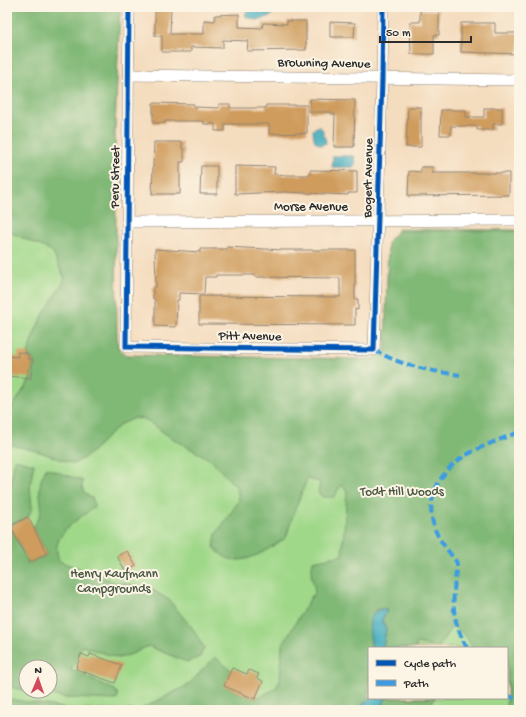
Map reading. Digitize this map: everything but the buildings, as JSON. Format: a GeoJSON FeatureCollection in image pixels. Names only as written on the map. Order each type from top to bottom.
{"type":"FeatureCollection","features":[{"type":"Feature","properties":{"kind":"street","name":"Peru Street"},"geometry":{"type":"LineString","coordinates":[[126,347],[129,7]]}},
{"type":"Feature","properties":{"kind":"street","name":"Bogert Avenue"},"geometry":{"type":"LineString","coordinates":[[374,350],[379,221],[383,7]]}},
{"type":"Feature","properties":{"kind":"street","name":"Browning Avenue"},"geometry":{"type":"LineString","coordinates":[[129,75],[519,80]]}},
{"type":"Feature","properties":{"kind":"street","name":"Morse Avenue"},"geometry":{"type":"LineString","coordinates":[[127,222],[519,220]]}},
{"type":"Feature","properties":{"kind":"street","name":"Pitt Avenue"},"geometry":{"type":"LineString","coordinates":[[126,347],[374,350]]}},
{"type":"Feature","properties":{"kind":"green space","name":"Todt Hill Woods"},"geometry":{"type":"Polygon","coordinates":[[[7,7],[106,375],[398,376],[398,229],[519,230],[519,710],[7,710],[7,444],[34,450],[109,434],[121,424],[128,421],[33,359],[31,378],[7,416],[7,7]],[[325,579],[315,591],[292,629],[325,579]]]}},
{"type":"Feature","properties":{"kind":"green space","name":"Todt Hill Woods"},"geometry":{"type":"Polygon","coordinates":[[[7,7],[120,7],[115,130],[117,336],[119,349],[127,355],[373,359],[385,352],[388,242],[397,231],[519,231],[519,710],[505,710],[508,699],[508,647],[472,647],[464,634],[452,626],[439,647],[417,643],[416,647],[383,647],[386,629],[382,620],[387,610],[380,609],[372,615],[370,629],[372,647],[368,647],[368,699],[370,699],[356,710],[139,710],[188,685],[215,657],[231,670],[225,686],[255,699],[275,689],[280,681],[282,645],[315,591],[311,574],[313,561],[342,555],[347,491],[341,485],[334,497],[323,497],[318,493],[320,482],[307,479],[286,538],[250,558],[240,560],[231,559],[222,555],[214,547],[216,534],[239,501],[237,488],[211,460],[170,437],[145,419],[135,418],[121,424],[87,456],[74,464],[34,450],[7,444],[7,416],[31,378],[33,359],[28,359],[33,338],[42,317],[65,279],[52,251],[7,231],[7,7]]]}},
{"type":"Feature","properties":{"kind":"green space"},"geometry":{"type":"Polygon","coordinates":[[[15,459],[34,464],[30,487],[32,508],[28,517],[10,526],[29,563],[47,554],[33,527],[40,514],[41,478],[46,468],[83,481],[83,490],[93,499],[94,507],[72,523],[59,539],[57,551],[59,561],[114,582],[148,587],[169,600],[193,629],[204,648],[200,657],[187,662],[148,646],[132,654],[118,658],[82,646],[71,670],[115,690],[118,695],[117,700],[58,697],[58,659],[18,659],[18,689],[8,686],[7,495],[10,489],[15,459]]]}},
{"type":"Feature","properties":{"kind":"green space"},"geometry":{"type":"Polygon","coordinates":[[[7,699],[9,699],[76,710],[7,710],[7,699]]]}},
{"type":"Feature","properties":{"kind":"green space"},"geometry":{"type":"Polygon","coordinates":[[[386,699],[434,699],[424,707],[418,709],[403,711],[381,710],[386,699]]]}},
{"type":"Feature","properties":{"kind":"water"},"geometry":{"type":"Polygon","coordinates":[[[257,7],[268,7],[272,11],[271,16],[257,20],[246,17],[246,12],[257,7]]]}},
{"type":"Feature","properties":{"kind":"water"},"geometry":{"type":"Polygon","coordinates":[[[316,127],[320,127],[323,130],[326,143],[321,145],[315,141],[313,130],[316,127]]]}},
{"type":"Feature","properties":{"kind":"water"},"geometry":{"type":"Polygon","coordinates":[[[333,156],[354,156],[356,164],[354,167],[332,167],[333,156]]]}},
{"type":"Feature","properties":{"kind":"water"},"geometry":{"type":"Polygon","coordinates":[[[383,609],[387,610],[382,620],[386,629],[383,647],[372,647],[370,624],[373,614],[383,609]]]}},
{"type":"Feature","properties":{"kind":"water"},"geometry":{"type":"Polygon","coordinates":[[[370,699],[386,699],[381,710],[356,710],[370,699]]]}},
{"type":"Feature","properties":{"kind":"marked path"},"geometry":{"type":"LineString","coordinates":[[374,350],[385,356],[416,367],[460,375]]}},
{"type":"Feature","properties":{"kind":"marked path"},"geometry":{"type":"LineString","coordinates":[[466,647],[457,626],[455,616],[454,587],[457,563],[442,543],[433,524],[431,512],[432,500],[435,489],[441,479],[448,469],[457,461],[480,448],[519,432]]}},
{"type":"Feature","properties":{"kind":"marked path"},"geometry":{"type":"LineString","coordinates":[[508,695],[519,700]]}},
{"type":"Feature","properties":{"kind":"cycle path"},"geometry":{"type":"LineString","coordinates":[[129,7],[126,347],[374,350],[383,7]]}},
{"type":"Feature","properties":{"kind":"park label","name":"Henry Kaufmann Campgrounds"},"geometry":{"type":"Point","coordinates":[114,582]}}]}
